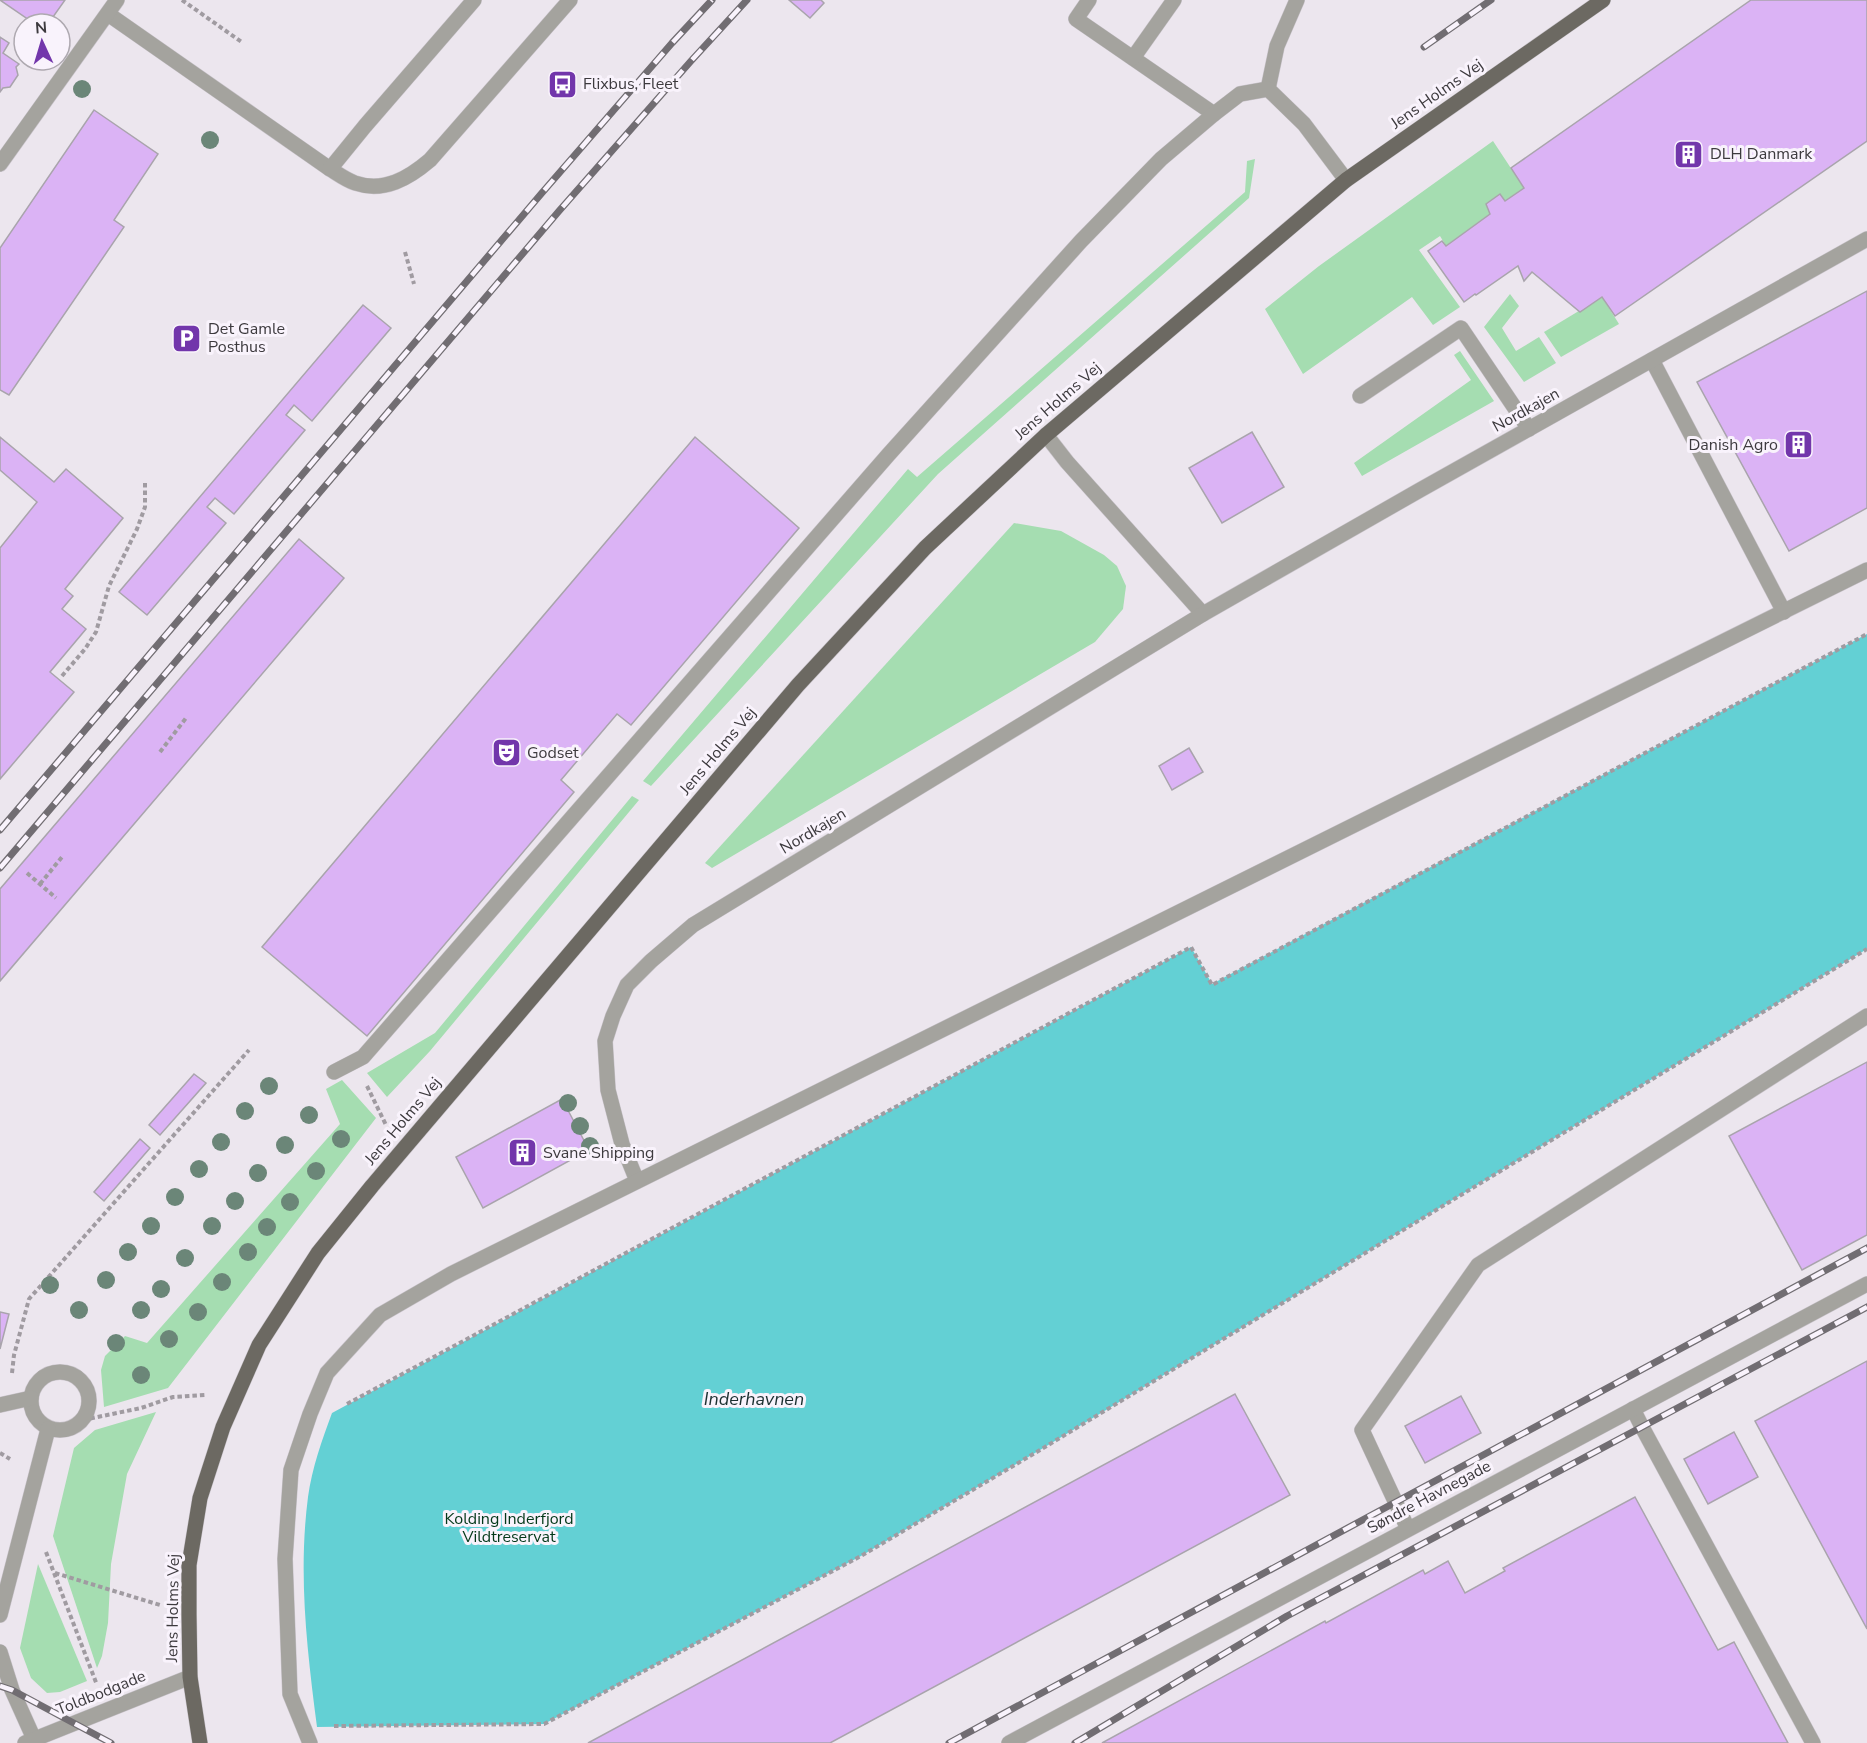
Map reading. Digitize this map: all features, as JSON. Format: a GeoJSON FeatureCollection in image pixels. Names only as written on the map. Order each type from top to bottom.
{"type":"FeatureCollection","features":[{"type":"Feature","properties":{"kind":"main road","name":"Jens Holms Vej"},"geometry":{"type":"LineString","coordinates":[[200,1743],[190,1677],[189,1565],[200,1498],[223,1427],[259,1345],[318,1253],[400,1152],[798,685],[925,548],[1046,435],[1346,180],[1603,0]]}},
{"type":"Feature","properties":{"kind":"street"},"geometry":{"type":"LineString","coordinates":[[0,164],[117,0]]}},
{"type":"Feature","properties":{"kind":"street"},"geometry":{"type":"LineString","coordinates":[[330,169],[474,0]]}},
{"type":"Feature","properties":{"kind":"street"},"geometry":{"type":"LineString","coordinates":[[108,14],[330,169],[352,183],[364,186],[392,183],[407,178],[430,160],[570,0]]}},
{"type":"Feature","properties":{"kind":"street"},"geometry":{"type":"LineString","coordinates":[[1089,0],[1076,19],[1214,114]]}},
{"type":"Feature","properties":{"kind":"street"},"geometry":{"type":"LineString","coordinates":[[1133,58],[1174,0]]}},
{"type":"Feature","properties":{"kind":"street"},"geometry":{"type":"LineString","coordinates":[[1268,89],[1277,46],[1298,0]]}},
{"type":"Feature","properties":{"kind":"street"},"geometry":{"type":"LineString","coordinates":[[334,1072],[363,1058],[889,454],[1081,241],[1161,159],[1214,114],[1239,94],[1268,89]]}},
{"type":"Feature","properties":{"kind":"street"},"geometry":{"type":"LineString","coordinates":[[1268,89],[1304,124],[1346,180]]}},
{"type":"Feature","properties":{"kind":"street","name":"Nordkajen"},"geometry":{"type":"LineString","coordinates":[[638,1181],[622,1144],[608,1090],[605,1041],[627,985],[693,925],[1203,614],[1867,239]]}},
{"type":"Feature","properties":{"kind":"street"},"geometry":{"type":"LineString","coordinates":[[1360,396],[1461,328],[1529,429]]}},
{"type":"Feature","properties":{"kind":"street"},"geometry":{"type":"LineString","coordinates":[[1652,360],[1784,612]]}},
{"type":"Feature","properties":{"kind":"street"},"geometry":{"type":"LineString","coordinates":[[1046,435],[1067,462],[1203,614]]}},
{"type":"Feature","properties":{"kind":"street"},"geometry":{"type":"LineString","coordinates":[[310,1743],[290,1694],[285,1559],[291,1470],[327,1373],[380,1315],[451,1274],[1867,570]]}},
{"type":"Feature","properties":{"kind":"street"},"geometry":{"type":"LineString","coordinates":[[1408,1529],[1362,1430],[1479,1265],[1867,1016]]}},
{"type":"Feature","properties":{"kind":"street","name":"Søndre Havnegade"},"geometry":{"type":"LineString","coordinates":[[1009,1743],[1867,1284]]}},
{"type":"Feature","properties":{"kind":"street"},"geometry":{"type":"LineString","coordinates":[[56,1372],[66,1372],[84,1384],[89,1394],[89,1406],[83,1420],[69,1429],[58,1431],[48,1429],[34,1416],[31,1407],[34,1388],[39,1381],[56,1372]]}},
{"type":"Feature","properties":{"kind":"street"},"geometry":{"type":"LineString","coordinates":[[0,1405],[31,1398]]}},
{"type":"Feature","properties":{"kind":"street"},"geometry":{"type":"LineString","coordinates":[[1633,1409],[1813,1743]]}},
{"type":"Feature","properties":{"kind":"street"},"geometry":{"type":"LineString","coordinates":[[0,1615],[48,1429]]}},
{"type":"Feature","properties":{"kind":"street"},"geometry":{"type":"LineString","coordinates":[[0,1652],[30,1741]]}},
{"type":"Feature","properties":{"kind":"street","name":"Toldbodgade"},"geometry":{"type":"LineString","coordinates":[[30,1741],[190,1677]]}},
{"type":"Feature","properties":{"kind":"path"},"geometry":{"type":"LineString","coordinates":[[182,0],[243,43]]}},
{"type":"Feature","properties":{"kind":"path"},"geometry":{"type":"LineString","coordinates":[[405,252],[414,284]]}},
{"type":"Feature","properties":{"kind":"path"},"geometry":{"type":"LineString","coordinates":[[62,676],[96,632],[109,586],[137,529],[145,507],[145,483]]}},
{"type":"Feature","properties":{"kind":"path"},"geometry":{"type":"LineString","coordinates":[[341,1407],[1191,947],[1212,984],[1867,634]]}},
{"type":"Feature","properties":{"kind":"path"},"geometry":{"type":"LineString","coordinates":[[160,752],[186,718]]}},
{"type":"Feature","properties":{"kind":"path"},"geometry":{"type":"LineString","coordinates":[[39,884],[62,857]]}},
{"type":"Feature","properties":{"kind":"path"},"geometry":{"type":"LineString","coordinates":[[27,873],[56,898]]}},
{"type":"Feature","properties":{"kind":"path"},"geometry":{"type":"LineString","coordinates":[[329,1726],[544,1724],[861,1556],[1070,1432],[1867,949]]}},
{"type":"Feature","properties":{"kind":"path"},"geometry":{"type":"LineString","coordinates":[[10,1383],[14,1355],[29,1299],[249,1050]]}},
{"type":"Feature","properties":{"kind":"path"},"geometry":{"type":"LineString","coordinates":[[355,1061],[400,1152]]}},
{"type":"Feature","properties":{"kind":"path"},"geometry":{"type":"LineString","coordinates":[[83,1420],[141,1408],[173,1397]]}},
{"type":"Feature","properties":{"kind":"path"},"geometry":{"type":"LineString","coordinates":[[0,1458],[6,1456]]}},
{"type":"Feature","properties":{"kind":"path"},"geometry":{"type":"LineString","coordinates":[[48,1554],[93,1675]]}},
{"type":"Feature","properties":{"kind":"path"},"geometry":{"type":"LineString","coordinates":[[54,1573],[189,1615]]}},
{"type":"Feature","properties":{"kind":"green space"},"geometry":{"type":"Polygon","coordinates":[[[1493,141],[1524,188],[1505,201],[1500,194],[1486,204],[1490,214],[1446,246],[1440,236],[1419,250],[1460,307],[1433,325],[1412,297],[1303,374],[1265,309],[1319,266],[1493,141]]]}},
{"type":"Feature","properties":{"kind":"green space"},"geometry":{"type":"Polygon","coordinates":[[[1255,159],[1249,198],[938,474],[651,786],[643,781],[908,469],[917,477],[1245,192],[1247,161],[1255,159]]]}},
{"type":"Feature","properties":{"kind":"green space"},"geometry":{"type":"Polygon","coordinates":[[[1510,294],[1519,306],[1502,328],[1516,351],[1539,337],[1556,363],[1524,382],[1484,327],[1510,294]]]}},
{"type":"Feature","properties":{"kind":"green space"},"geometry":{"type":"Polygon","coordinates":[[[1602,297],[1619,324],[1561,357],[1544,332],[1602,297]]]}},
{"type":"Feature","properties":{"kind":"green space"},"geometry":{"type":"Polygon","coordinates":[[[1460,351],[1494,401],[1362,476],[1354,463],[1471,380],[1454,355],[1460,351]]]}},
{"type":"Feature","properties":{"kind":"green space"},"geometry":{"type":"Polygon","coordinates":[[[1014,523],[1061,531],[1104,555],[1117,566],[1126,586],[1123,609],[1095,642],[712,868],[705,863],[1014,523]]]}},
{"type":"Feature","properties":{"kind":"green space"},"geometry":{"type":"Polygon","coordinates":[[[632,796],[639,800],[430,1051],[387,1097],[367,1073],[435,1033],[632,796]]]}},
{"type":"Feature","properties":{"kind":"green space"},"geometry":{"type":"Polygon","coordinates":[[[342,1080],[376,1118],[168,1388],[104,1407],[101,1370],[105,1356],[125,1336],[147,1343],[340,1124],[326,1089],[342,1080]]]}},
{"type":"Feature","properties":{"kind":"green space"},"geometry":{"type":"Polygon","coordinates":[[[156,1412],[127,1474],[111,1564],[108,1623],[102,1656],[97,1668],[53,1536],[74,1448],[95,1430],[156,1412]]]}},
{"type":"Feature","properties":{"kind":"green space"},"geometry":{"type":"Polygon","coordinates":[[[38,1564],[87,1681],[60,1692],[47,1693],[31,1678],[20,1648],[38,1564]]]}},
{"type":"Feature","properties":{"kind":"water","name":"Inderhavnen"},"geometry":{"type":"Polygon","coordinates":[[[1867,634],[1867,949],[861,1556],[544,1724],[317,1727],[305,1612],[305,1526],[312,1475],[332,1413],[1191,947],[1212,984],[1867,634]]]}},
{"type":"Feature","properties":{"kind":"building"},"geometry":{"type":"Polygon","coordinates":[[[0,0],[65,0],[56,12],[18,12],[0,0]]]}},
{"type":"Feature","properties":{"kind":"building"},"geometry":{"type":"Polygon","coordinates":[[[789,0],[821,0],[824,3],[810,18],[789,0]]]}},
{"type":"Feature","properties":{"kind":"building","name":"DLH Danmark"},"geometry":{"type":"Polygon","coordinates":[[[1751,0],[1867,0],[1867,141],[1615,316],[1602,297],[1580,312],[1532,272],[1524,281],[1518,266],[1464,302],[1428,251],[1442,241],[1446,246],[1490,214],[1486,204],[1500,194],[1505,201],[1524,188],[1511,168],[1751,0]]]}},
{"type":"Feature","properties":{"kind":"building"},"geometry":{"type":"Polygon","coordinates":[[[0,37],[9,43],[3,53],[12,59],[12,72],[17,72],[18,75],[10,87],[3,88],[0,92],[0,37]]]}},
{"type":"Feature","properties":{"kind":"building"},"geometry":{"type":"Polygon","coordinates":[[[94,110],[158,154],[114,220],[124,227],[9,395],[0,390],[0,248],[94,110]]]}},
{"type":"Feature","properties":{"kind":"building","name":"Danish Agro"},"geometry":{"type":"Polygon","coordinates":[[[1867,291],[1867,508],[1789,551],[1697,382],[1867,291]]]}},
{"type":"Feature","properties":{"kind":"building"},"geometry":{"type":"Polygon","coordinates":[[[363,305],[391,328],[312,421],[294,405],[286,415],[305,430],[234,514],[215,498],[207,507],[226,523],[147,615],[119,592],[363,305]]]}},
{"type":"Feature","properties":{"kind":"building"},"geometry":{"type":"Polygon","coordinates":[[[1252,432],[1284,487],[1222,523],[1189,468],[1252,432]]]}},
{"type":"Feature","properties":{"kind":"building"},"geometry":{"type":"Polygon","coordinates":[[[0,437],[54,482],[66,469],[123,518],[65,589],[73,596],[62,609],[86,629],[50,672],[74,692],[0,779],[0,548],[37,502],[0,470],[0,437]]]}},
{"type":"Feature","properties":{"kind":"building","name":"Godset"},"geometry":{"type":"Polygon","coordinates":[[[695,437],[799,528],[631,725],[617,714],[561,780],[574,792],[367,1036],[262,947],[695,437]]]}},
{"type":"Feature","properties":{"kind":"building"},"geometry":{"type":"Polygon","coordinates":[[[299,539],[344,578],[0,981],[0,889],[299,539]]]}},
{"type":"Feature","properties":{"kind":"building"},"geometry":{"type":"Polygon","coordinates":[[[1189,748],[1203,772],[1172,790],[1159,766],[1189,748]]]}},
{"type":"Feature","properties":{"kind":"building"},"geometry":{"type":"Polygon","coordinates":[[[1867,1062],[1867,1235],[1802,1270],[1729,1136],[1867,1062]]]}},
{"type":"Feature","properties":{"kind":"building"},"geometry":{"type":"Polygon","coordinates":[[[194,1074],[206,1083],[160,1135],[149,1125],[194,1074]]]}},
{"type":"Feature","properties":{"kind":"building","name":"Svane Shipping"},"geometry":{"type":"Polygon","coordinates":[[[562,1099],[589,1150],[483,1208],[456,1157],[562,1099]]]}},
{"type":"Feature","properties":{"kind":"building"},"geometry":{"type":"Polygon","coordinates":[[[140,1139],[150,1148],[104,1201],[94,1192],[140,1139]]]}},
{"type":"Feature","properties":{"kind":"building"},"geometry":{"type":"Polygon","coordinates":[[[0,1312],[9,1314],[0,1349],[0,1312]]]}},
{"type":"Feature","properties":{"kind":"building"},"geometry":{"type":"Polygon","coordinates":[[[1867,1361],[1867,1629],[1755,1421],[1867,1361]]]}},
{"type":"Feature","properties":{"kind":"building"},"geometry":{"type":"Polygon","coordinates":[[[1235,1394],[1290,1495],[830,1743],[588,1743],[1235,1394]]]}},
{"type":"Feature","properties":{"kind":"building"},"geometry":{"type":"Polygon","coordinates":[[[1461,1396],[1481,1433],[1425,1463],[1405,1426],[1461,1396]]]}},
{"type":"Feature","properties":{"kind":"building"},"geometry":{"type":"Polygon","coordinates":[[[1734,1432],[1758,1477],[1708,1504],[1684,1459],[1734,1432]]]}},
{"type":"Feature","properties":{"kind":"building"},"geometry":{"type":"Polygon","coordinates":[[[1635,1497],[1718,1650],[1734,1642],[1788,1743],[1102,1743],[1423,1570],[1425,1574],[1448,1561],[1465,1593],[1505,1571],[1503,1568],[1635,1497]]]}},
{"type":"Feature","properties":{"kind":"railway"},"geometry":{"type":"LineString","coordinates":[[0,830],[541,194],[712,0]]}},
{"type":"Feature","properties":{"kind":"railway"},"geometry":{"type":"LineString","coordinates":[[0,868],[559,211],[747,0]]}},
{"type":"Feature","properties":{"kind":"railway"},"geometry":{"type":"LineString","coordinates":[[1424,47],[1491,0]]}},
{"type":"Feature","properties":{"kind":"railway"},"geometry":{"type":"LineString","coordinates":[[949,1743],[1867,1248]]}},
{"type":"Feature","properties":{"kind":"railway"},"geometry":{"type":"LineString","coordinates":[[1075,1743],[1287,1616],[1867,1307]]}},
{"type":"Feature","properties":{"kind":"railway"},"geometry":{"type":"LineString","coordinates":[[0,1686],[12,1690],[111,1743]]}},
{"type":"Feature","properties":{"kind":"place","name":"Flixbus, Fleet"},"geometry":{"type":"Point","coordinates":[562,84]}},
{"type":"Feature","properties":{"kind":"place","name":"DLH Danmark"},"geometry":{"type":"Point","coordinates":[1689,154]}},
{"type":"Feature","properties":{"kind":"place","name":"Det Gamle Posthus"},"geometry":{"type":"Point","coordinates":[187,338]}},
{"type":"Feature","properties":{"kind":"place","name":"Danish Agro"},"geometry":{"type":"Point","coordinates":[1799,445]}},
{"type":"Feature","properties":{"kind":"place","name":"Godset"},"geometry":{"type":"Point","coordinates":[506,753]}},
{"type":"Feature","properties":{"kind":"place","name":"Svane Shipping"},"geometry":{"type":"Point","coordinates":[522,1153]}},
{"type":"Feature","properties":{"kind":"park label","name":"Kolding Inderfjord Vildtreservat"},"geometry":{"type":"Point","coordinates":[509,1528]}}]}
